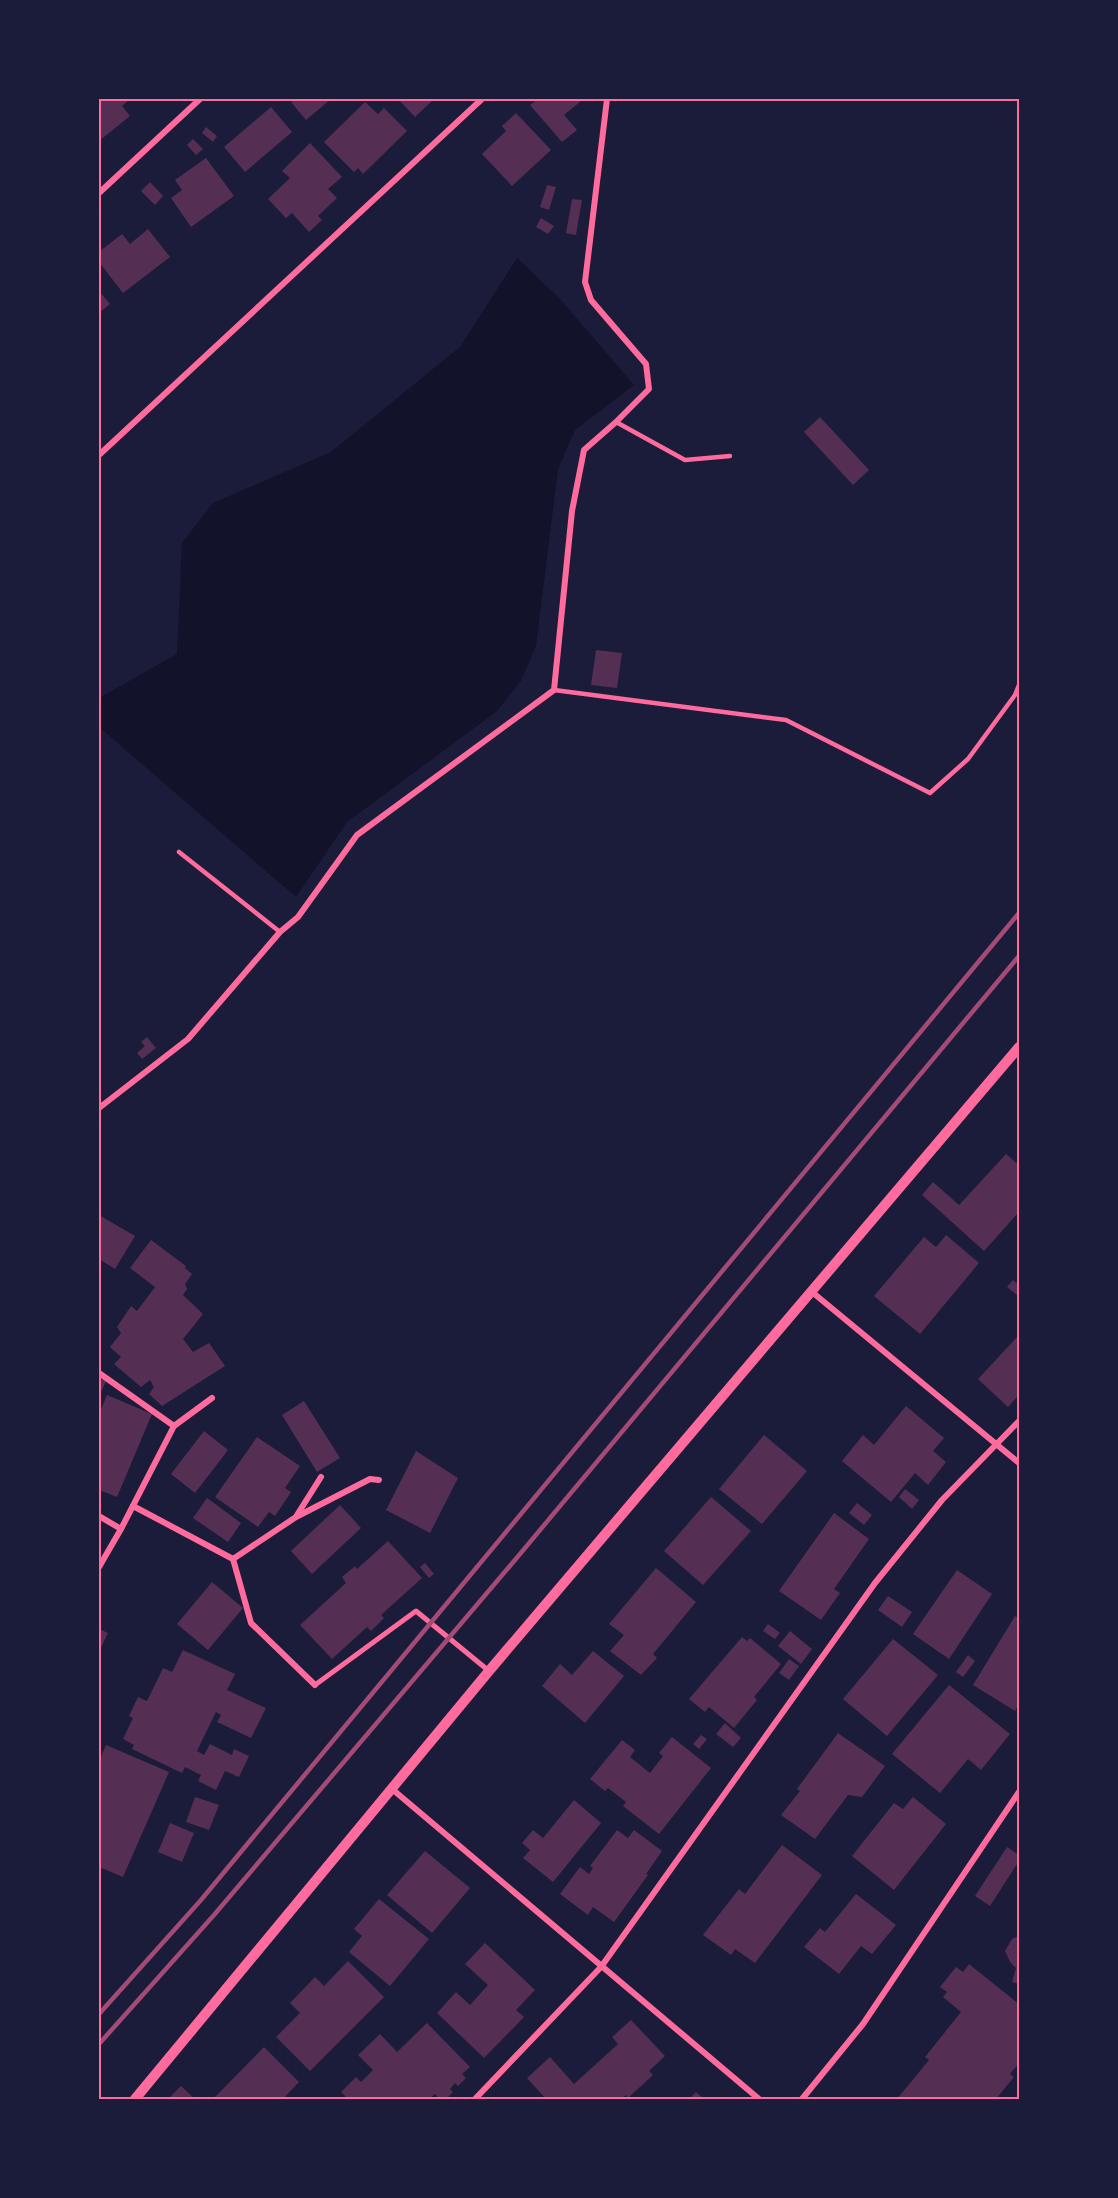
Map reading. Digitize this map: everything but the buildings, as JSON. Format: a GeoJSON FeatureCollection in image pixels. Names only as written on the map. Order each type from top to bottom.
{"type":"FeatureCollection","features":[{"type":"Feature","properties":{"kind":"street"},"geometry":{"type":"LineString","coordinates":[[99,193],[200,99]]}},
{"type":"Feature","properties":{"kind":"street"},"geometry":{"type":"LineString","coordinates":[[99,455],[482,99]]}},
{"type":"Feature","properties":{"kind":"street"},"geometry":{"type":"LineString","coordinates":[[99,1108],[188,1039],[280,932],[298,917],[357,835],[554,690],[572,511],[584,450],[649,389],[646,364],[591,300],[585,282],[607,99]]}},
{"type":"Feature","properties":{"kind":"street"},"geometry":{"type":"LineString","coordinates":[[135,2099],[489,1671],[1019,1047]]}},
{"type":"Feature","properties":{"kind":"street"},"geometry":{"type":"LineString","coordinates":[[812,1292],[1019,1463]]}},
{"type":"Feature","properties":{"kind":"street"},"geometry":{"type":"LineString","coordinates":[[99,1373],[174,1426]]}},
{"type":"Feature","properties":{"kind":"street"},"geometry":{"type":"LineString","coordinates":[[99,1567],[174,1426],[212,1398]]}},
{"type":"Feature","properties":{"kind":"street"},"geometry":{"type":"LineString","coordinates":[[475,2099],[601,1967],[875,1583],[942,1500],[1019,1421]]}},
{"type":"Feature","properties":{"kind":"street"},"geometry":{"type":"LineString","coordinates":[[296,1517],[321,1478]]}},
{"type":"Feature","properties":{"kind":"street"},"geometry":{"type":"LineString","coordinates":[[233,1559],[296,1517],[370,1479],[379,1480]]}},
{"type":"Feature","properties":{"kind":"street"},"geometry":{"type":"LineString","coordinates":[[133,1506],[233,1559],[252,1623],[315,1685],[416,1611],[489,1671]]}},
{"type":"Feature","properties":{"kind":"street"},"geometry":{"type":"LineString","coordinates":[[99,1516],[121,1529]]}},
{"type":"Feature","properties":{"kind":"street"},"geometry":{"type":"LineString","coordinates":[[392,1790],[759,2099]]}},
{"type":"Feature","properties":{"kind":"street"},"geometry":{"type":"LineString","coordinates":[[802,2099],[863,2024],[1019,1792]]}},
{"type":"Feature","properties":{"kind":"lane"},"geometry":{"type":"LineString","coordinates":[[616,422],[685,460],[730,456]]}},
{"type":"Feature","properties":{"kind":"lane"},"geometry":{"type":"LineString","coordinates":[[554,690],[786,720],[930,793],[968,759],[1015,695],[1019,685]]}},
{"type":"Feature","properties":{"kind":"lane"},"geometry":{"type":"LineString","coordinates":[[179,852],[280,932]]}},
{"type":"Feature","properties":{"kind":"shaded area"},"geometry":{"type":"Polygon","coordinates":[[[517,258],[560,299],[634,385],[575,430],[558,469],[536,646],[521,681],[496,712],[347,822],[296,897],[99,727],[99,698],[177,654],[182,543],[213,503],[331,452],[460,347],[517,258]]]}},
{"type":"Feature","properties":{"kind":"railway"},"geometry":{"type":"LineString","coordinates":[[99,2014],[201,1900],[1019,913]]}},
{"type":"Feature","properties":{"kind":"railway"},"geometry":{"type":"LineString","coordinates":[[99,2044],[214,1915],[520,1554],[1019,956]]}}]}
